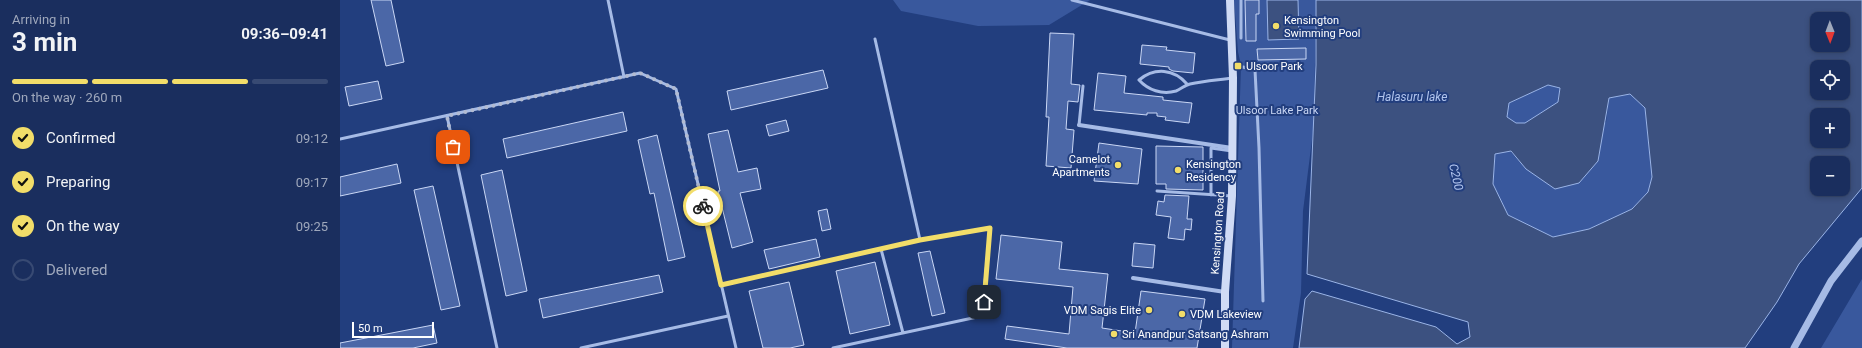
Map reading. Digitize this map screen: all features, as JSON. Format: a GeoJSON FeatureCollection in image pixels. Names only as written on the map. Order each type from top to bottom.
{"type":"FeatureCollection","features":[{"type":"Feature","properties":{"kind":"main road","name":"Kensington Road"},"geometry":{"type":"LineString","coordinates":[[1225,348],[1225,292],[1232,196],[1233,78],[1230,0]]}},
{"type":"Feature","properties":{"kind":"street"},"geometry":{"type":"LineString","coordinates":[[1079,125],[1232,149]]}},
{"type":"Feature","properties":{"kind":"street"},"geometry":{"type":"LineString","coordinates":[[1794,348],[1831,281],[1862,241]]}},
{"type":"Feature","properties":{"kind":"street"},"geometry":{"type":"LineString","coordinates":[[1133,278],[1225,292]]}},
{"type":"Feature","properties":{"kind":"lane"},"geometry":{"type":"LineString","coordinates":[[608,0],[624,77]]}},
{"type":"Feature","properties":{"kind":"lane"},"geometry":{"type":"LineString","coordinates":[[1072,0],[1232,40]]}},
{"type":"Feature","properties":{"kind":"lane"},"geometry":{"type":"LineString","coordinates":[[1241,0],[1241,38]]}},
{"type":"Feature","properties":{"kind":"lane"},"geometry":{"type":"LineString","coordinates":[[875,39],[920,240]]}},
{"type":"Feature","properties":{"kind":"lane"},"geometry":{"type":"LineString","coordinates":[[1232,68],[1243,67],[1254,70],[1259,148],[1263,301]]}},
{"type":"Feature","properties":{"kind":"lane"},"geometry":{"type":"LineString","coordinates":[[1187,84],[1178,76],[1166,72],[1154,72],[1139,80],[1149,88],[1162,92],[1176,91],[1187,84],[1233,78]]}},
{"type":"Feature","properties":{"kind":"lane"},"geometry":{"type":"LineString","coordinates":[[340,139],[640,73],[676,89],[736,348]]}},
{"type":"Feature","properties":{"kind":"lane"},"geometry":{"type":"LineString","coordinates":[[1079,125],[1083,86]]}},
{"type":"Feature","properties":{"kind":"lane"},"geometry":{"type":"LineString","coordinates":[[447,116],[497,348]]}},
{"type":"Feature","properties":{"kind":"lane"},"geometry":{"type":"LineString","coordinates":[[1211,195],[1211,148],[1232,149]]}},
{"type":"Feature","properties":{"kind":"lane"},"geometry":{"type":"LineString","coordinates":[[1157,191],[1232,196]]}},
{"type":"Feature","properties":{"kind":"lane"},"geometry":{"type":"LineString","coordinates":[[721,285],[920,240],[990,228],[982,316],[833,348]]}},
{"type":"Feature","properties":{"kind":"lane"},"geometry":{"type":"LineString","coordinates":[[881,249],[904,333]]}},
{"type":"Feature","properties":{"kind":"lane"},"geometry":{"type":"LineString","coordinates":[[581,348],[728,316]]}},
{"type":"Feature","properties":{"kind":"green space"},"geometry":{"type":"Polygon","coordinates":[[[893,0],[1090,0],[1049,25],[978,26],[901,11],[893,0]]]}},
{"type":"Feature","properties":{"kind":"green space","name":"Ulsoor Lake Park"},"geometry":{"type":"Polygon","coordinates":[[[1234,0],[1316,0],[1314,124],[1303,211],[1301,293],[1293,348],[1232,348],[1241,65],[1238,52],[1234,0]]]}},
{"type":"Feature","properties":{"kind":"green space"},"geometry":{"type":"Polygon","coordinates":[[[1548,85],[1560,88],[1558,102],[1525,123],[1516,123],[1506,117],[1509,103],[1548,85]]]}},
{"type":"Feature","properties":{"kind":"green space"},"geometry":{"type":"Polygon","coordinates":[[[1630,94],[1645,108],[1652,177],[1648,192],[1632,209],[1589,229],[1553,237],[1508,215],[1493,184],[1495,154],[1510,151],[1526,169],[1606,122],[1609,98],[1630,94]]]}},
{"type":"Feature","properties":{"kind":"green space"},"geometry":{"type":"Polygon","coordinates":[[[1862,279],[1862,348],[1821,348],[1862,279]]]}},
{"type":"Feature","properties":{"kind":"water"},"geometry":{"type":"Polygon","coordinates":[[[1267,0],[1298,0],[1299,39],[1268,40],[1267,0]]]}},
{"type":"Feature","properties":{"kind":"water","name":"Halasuru lake"},"geometry":{"type":"Polygon","coordinates":[[[1316,0],[1862,0],[1862,188],[1799,264],[1777,302],[1745,348],[1299,348],[1305,299],[1312,291],[1436,327],[1457,344],[1470,337],[1468,322],[1307,274],[1316,65],[1316,0]],[[1548,85],[1509,103],[1507,117],[1516,123],[1525,123],[1558,102],[1560,88],[1548,85]],[[1630,94],[1609,98],[1598,161],[1579,183],[1555,189],[1526,169],[1511,151],[1495,154],[1493,184],[1508,215],[1553,237],[1589,229],[1632,209],[1648,192],[1652,177],[1645,108],[1630,94]]]}},
{"type":"Feature","properties":{"kind":"building"},"geometry":{"type":"Polygon","coordinates":[[[371,0],[391,0],[404,62],[386,66],[371,0]]]}},
{"type":"Feature","properties":{"kind":"building"},"geometry":{"type":"Polygon","coordinates":[[[1245,0],[1259,0],[1259,14],[1256,14],[1256,41],[1246,41],[1245,0]]]}},
{"type":"Feature","properties":{"kind":"building"},"geometry":{"type":"Polygon","coordinates":[[[1050,33],[1074,34],[1071,84],[1080,85],[1078,102],[1068,101],[1066,129],[1074,130],[1071,168],[1046,166],[1049,117],[1046,117],[1050,33]]]}},
{"type":"Feature","properties":{"kind":"building"},"geometry":{"type":"Polygon","coordinates":[[[1142,45],[1167,47],[1166,50],[1195,53],[1193,73],[1173,71],[1169,69],[1169,67],[1140,64],[1142,45]]]}},
{"type":"Feature","properties":{"kind":"building"},"geometry":{"type":"Polygon","coordinates":[[[1306,48],[1306,59],[1258,60],[1257,49],[1306,48]]]}},
{"type":"Feature","properties":{"kind":"building"},"geometry":{"type":"Polygon","coordinates":[[[823,70],[828,88],[731,110],[727,91],[823,70]]]}},
{"type":"Feature","properties":{"kind":"building"},"geometry":{"type":"Polygon","coordinates":[[[1098,73],[1126,76],[1124,93],[1163,97],[1163,100],[1192,103],[1189,123],[1165,120],[1166,117],[1157,116],[1157,113],[1147,113],[1147,115],[1094,110],[1098,73]]]}},
{"type":"Feature","properties":{"kind":"building"},"geometry":{"type":"Polygon","coordinates":[[[378,81],[382,99],[349,106],[345,87],[378,81]]]}},
{"type":"Feature","properties":{"kind":"building"},"geometry":{"type":"Polygon","coordinates":[[[623,112],[627,131],[507,158],[503,139],[623,112]]]}},
{"type":"Feature","properties":{"kind":"building"},"geometry":{"type":"Polygon","coordinates":[[[786,120],[789,131],[769,136],[766,125],[786,120]]]}},
{"type":"Feature","properties":{"kind":"building"},"geometry":{"type":"Polygon","coordinates":[[[728,130],[738,172],[757,168],[761,189],[740,193],[753,242],[732,248],[718,191],[720,191],[708,134],[728,130]]]}},
{"type":"Feature","properties":{"kind":"building"},"geometry":{"type":"Polygon","coordinates":[[[657,135],[685,257],[668,261],[654,193],[650,194],[638,140],[657,135]]]}},
{"type":"Feature","properties":{"kind":"building","name":"Camelot Apartments"},"geometry":{"type":"Polygon","coordinates":[[[1099,143],[1142,149],[1138,184],[1094,181],[1099,143]]]}},
{"type":"Feature","properties":{"kind":"building","name":"Kensington Residency"},"geometry":{"type":"Polygon","coordinates":[[[1156,146],[1203,147],[1203,190],[1166,189],[1166,184],[1156,184],[1156,146]]]}},
{"type":"Feature","properties":{"kind":"building"},"geometry":{"type":"Polygon","coordinates":[[[397,164],[401,183],[340,196],[340,177],[397,164]]]}},
{"type":"Feature","properties":{"kind":"building"},"geometry":{"type":"Polygon","coordinates":[[[502,170],[527,291],[506,296],[481,175],[502,170]]]}},
{"type":"Feature","properties":{"kind":"building"},"geometry":{"type":"Polygon","coordinates":[[[433,186],[460,306],[441,310],[414,190],[433,186]]]}},
{"type":"Feature","properties":{"kind":"building"},"geometry":{"type":"Polygon","coordinates":[[[1165,195],[1189,196],[1187,219],[1192,219],[1191,230],[1185,229],[1184,240],[1168,238],[1171,217],[1156,215],[1158,201],[1164,202],[1165,195]]]}},
{"type":"Feature","properties":{"kind":"building"},"geometry":{"type":"Polygon","coordinates":[[[827,209],[831,229],[822,231],[818,211],[827,209]]]}},
{"type":"Feature","properties":{"kind":"building"},"geometry":{"type":"Polygon","coordinates":[[[1001,235],[1062,242],[1059,269],[1108,274],[1102,328],[1135,333],[1141,291],[1205,299],[1197,348],[1067,348],[1005,339],[1007,326],[1069,334],[1073,287],[996,279],[1001,235]]]}},
{"type":"Feature","properties":{"kind":"building"},"geometry":{"type":"Polygon","coordinates":[[[816,239],[820,257],[769,269],[764,250],[816,239]]]}},
{"type":"Feature","properties":{"kind":"building"},"geometry":{"type":"Polygon","coordinates":[[[1134,243],[1155,245],[1153,268],[1132,266],[1134,243]]]}},
{"type":"Feature","properties":{"kind":"building"},"geometry":{"type":"Polygon","coordinates":[[[930,251],[945,313],[932,316],[918,253],[930,251]]]}},
{"type":"Feature","properties":{"kind":"building"},"geometry":{"type":"Polygon","coordinates":[[[875,262],[890,325],[850,334],[836,271],[875,262]]]}},
{"type":"Feature","properties":{"kind":"building"},"geometry":{"type":"Polygon","coordinates":[[[659,275],[663,292],[543,318],[539,299],[659,275]]]}},
{"type":"Feature","properties":{"kind":"building"},"geometry":{"type":"Polygon","coordinates":[[[789,282],[804,345],[790,348],[763,348],[749,291],[789,282]]]}},
{"type":"Feature","properties":{"kind":"building"},"geometry":{"type":"Polygon","coordinates":[[[433,325],[437,343],[413,348],[340,348],[340,343],[433,325]]]}},
{"type":"Feature","properties":{"kind":"way so far"},"geometry":{"type":"LineString","coordinates":[[453,147],[447,116],[640,73],[676,89],[703,206]]}},
{"type":"Feature","properties":{"kind":"place","name":"Kensington Swimming Pool"},"geometry":{"type":"Point","coordinates":[1276,26]}},
{"type":"Feature","properties":{"kind":"place","name":"Ulsoor Park"},"geometry":{"type":"Point","coordinates":[1238,66]}},
{"type":"Feature","properties":{"kind":"place","name":"Camelot Apartments"},"geometry":{"type":"Point","coordinates":[1118,165]}},
{"type":"Feature","properties":{"kind":"place","name":"Kensington Residency"},"geometry":{"type":"Point","coordinates":[1178,170]}},
{"type":"Feature","properties":{"kind":"place","name":"VDM Sagis Elite"},"geometry":{"type":"Point","coordinates":[1149,310]}},
{"type":"Feature","properties":{"kind":"place","name":"VDM Lakeview"},"geometry":{"type":"Point","coordinates":[1182,314]}},
{"type":"Feature","properties":{"kind":"place","name":"Sri Anandpur Satsang Ashram"},"geometry":{"type":"Point","coordinates":[1114,334]}},
{"type":"Feature","properties":{"kind":"route"},"geometry":{"type":"LineString","coordinates":[[703,206],[721,285],[920,240],[990,228],[984,302]]}},
{"type":"Feature","properties":{"kind":"water label","name":"C200"},"geometry":{"type":"Point","coordinates":[1456,177]}}]}
